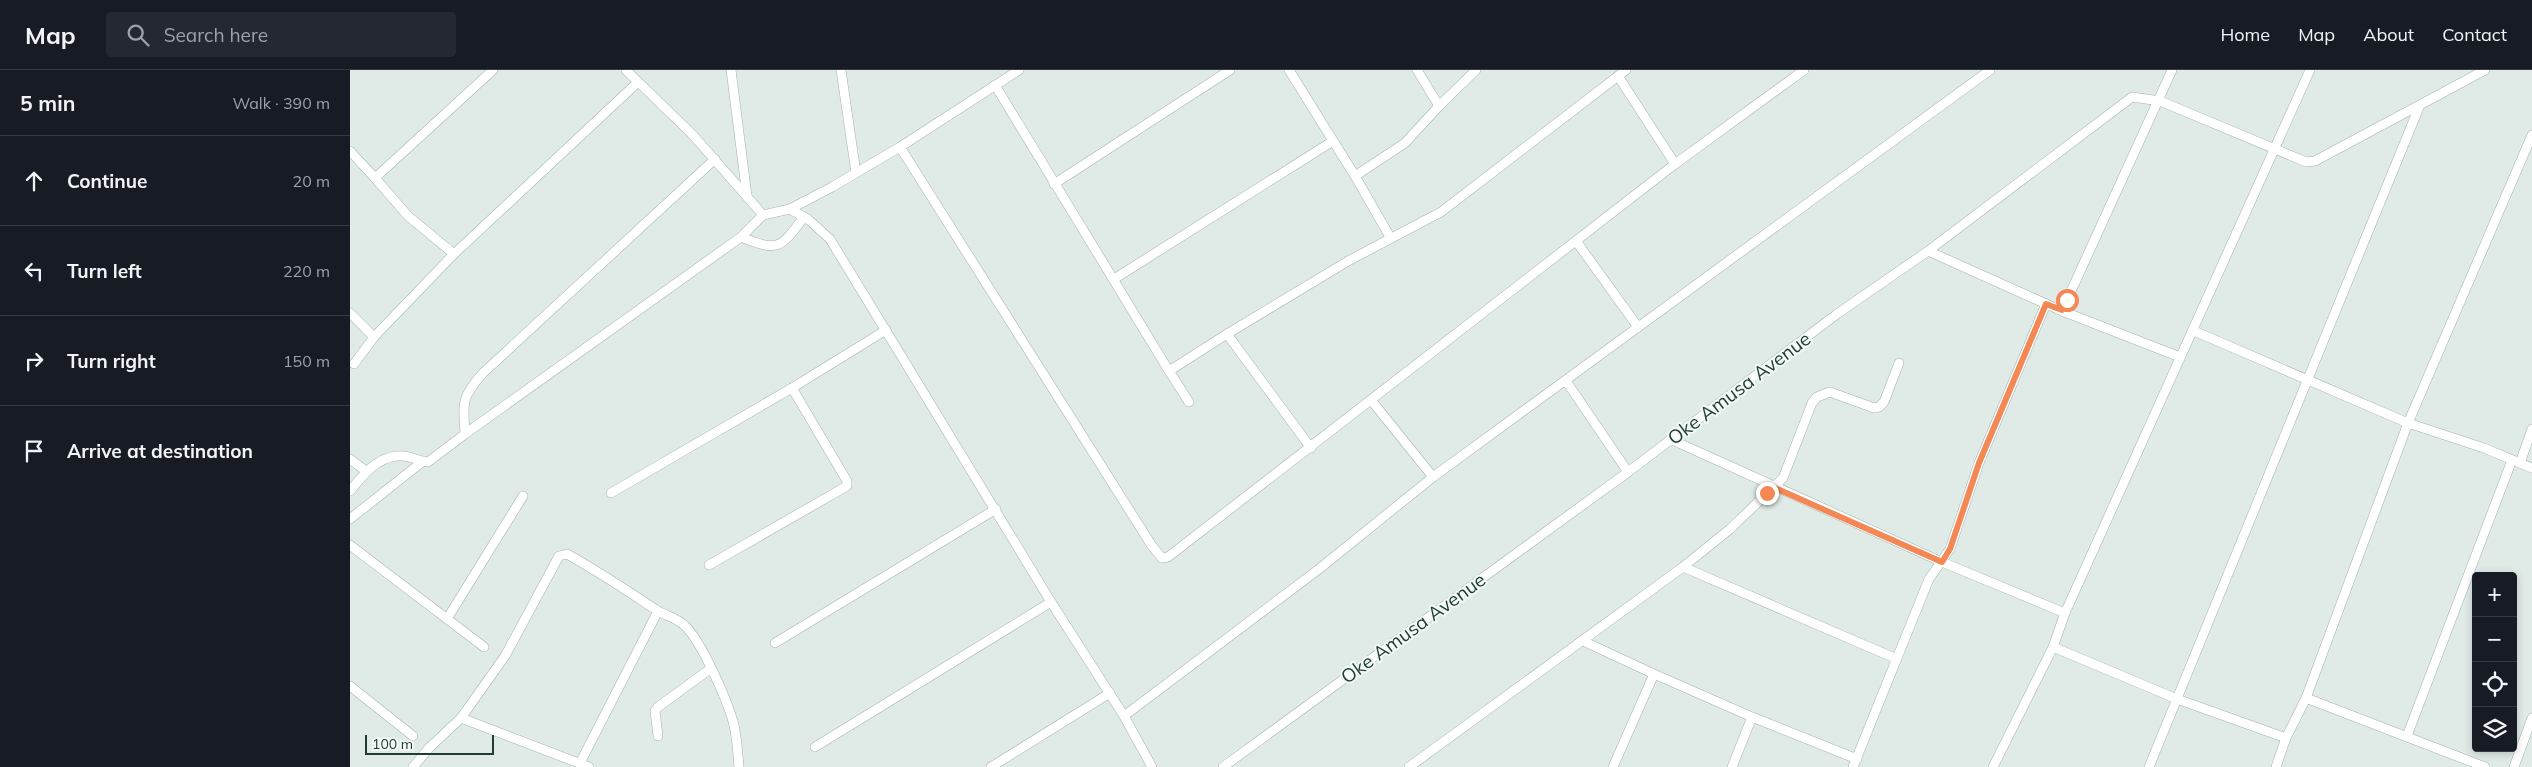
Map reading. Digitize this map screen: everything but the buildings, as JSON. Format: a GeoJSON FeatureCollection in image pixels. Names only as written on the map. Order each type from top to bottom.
{"type":"FeatureCollection","features":[{"type":"Feature","properties":{"kind":"street"},"geometry":{"type":"LineString","coordinates":[[375,178],[493,70]]}},
{"type":"Feature","properties":{"kind":"street"},"geometry":{"type":"LineString","coordinates":[[626,70],[637,83],[692,134],[763,215]]}},
{"type":"Feature","properties":{"kind":"street"},"geometry":{"type":"LineString","coordinates":[[732,70],[747,197]]}},
{"type":"Feature","properties":{"kind":"street"},"geometry":{"type":"LineString","coordinates":[[841,70],[856,173]]}},
{"type":"Feature","properties":{"kind":"street"},"geometry":{"type":"LineString","coordinates":[[350,491],[366,471],[385,459],[397,455],[428,462],[435,458],[465,434],[741,237],[763,215],[790,209],[856,173],[900,147],[1019,70]]}},
{"type":"Feature","properties":{"kind":"street"},"geometry":{"type":"LineString","coordinates":[[1054,184],[1230,70]]}},
{"type":"Feature","properties":{"kind":"street"},"geometry":{"type":"LineString","coordinates":[[1288,70],[1355,176],[1390,237]]}},
{"type":"Feature","properties":{"kind":"street"},"geometry":{"type":"LineString","coordinates":[[1417,70],[1439,106]]}},
{"type":"Feature","properties":{"kind":"street"},"geometry":{"type":"LineString","coordinates":[[1355,176],[1405,142],[1476,70]]}},
{"type":"Feature","properties":{"kind":"street"},"geometry":{"type":"LineString","coordinates":[[1169,371],[1227,334],[1390,237],[1441,212],[1626,70]]}},
{"type":"Feature","properties":{"kind":"street"},"geometry":{"type":"LineString","coordinates":[[900,147],[1152,546],[1162,558],[1173,554],[1675,164],[1804,70]]}},
{"type":"Feature","properties":{"kind":"street"},"geometry":{"type":"LineString","coordinates":[[1124,716],[1319,569],[1433,477],[1990,70]]}},
{"type":"Feature","properties":{"kind":"street"},"geometry":{"type":"LineString","coordinates":[[2062,310],[2160,101],[2172,70]]}},
{"type":"Feature","properties":{"kind":"street"},"geometry":{"type":"LineString","coordinates":[[1994,767],[2053,646],[2065,613],[2310,70]]}},
{"type":"Feature","properties":{"kind":"street","name":"Oke Amusa Avenue"},"geometry":{"type":"LineString","coordinates":[[1223,767],[1628,472],[1837,314],[1928,252],[2132,97],[2160,101],[2306,162],[2315,161],[2485,70]]}},
{"type":"Feature","properties":{"kind":"street"},"geometry":{"type":"LineString","coordinates":[[1618,76],[1675,164]]}},
{"type":"Feature","properties":{"kind":"street"},"geometry":{"type":"LineString","coordinates":[[354,364],[374,337],[454,254],[637,83]]}},
{"type":"Feature","properties":{"kind":"street"},"geometry":{"type":"LineString","coordinates":[[995,85],[1189,402]]}},
{"type":"Feature","properties":{"kind":"street"},"geometry":{"type":"LineString","coordinates":[[2149,767],[2420,105]]}},
{"type":"Feature","properties":{"kind":"street"},"geometry":{"type":"LineString","coordinates":[[2276,767],[2286,738],[2306,698],[2408,423],[2532,135]]}},
{"type":"Feature","properties":{"kind":"street"},"geometry":{"type":"LineString","coordinates":[[1114,279],[1333,140]]}},
{"type":"Feature","properties":{"kind":"street"},"geometry":{"type":"LineString","coordinates":[[350,151],[408,216],[454,254]]}},
{"type":"Feature","properties":{"kind":"street"},"geometry":{"type":"LineString","coordinates":[[465,434],[463,404],[466,395],[483,373],[715,159]]}},
{"type":"Feature","properties":{"kind":"street"},"geometry":{"type":"LineString","coordinates":[[790,209],[804,217],[830,239],[1051,602],[1110,693],[1152,767]]}},
{"type":"Feature","properties":{"kind":"street"},"geometry":{"type":"LineString","coordinates":[[741,237],[769,248],[780,245],[804,217]]}},
{"type":"Feature","properties":{"kind":"street"},"geometry":{"type":"LineString","coordinates":[[1576,241],[1638,326]]}},
{"type":"Feature","properties":{"kind":"street"},"geometry":{"type":"LineString","coordinates":[[1928,252],[2046,304],[2180,357]]}},
{"type":"Feature","properties":{"kind":"street"},"geometry":{"type":"LineString","coordinates":[[1583,642],[1855,763],[1929,579],[1950,549],[1979,463],[2046,304]]}},
{"type":"Feature","properties":{"kind":"street"},"geometry":{"type":"LineString","coordinates":[[350,313],[374,337]]}},
{"type":"Feature","properties":{"kind":"street"},"geometry":{"type":"LineString","coordinates":[[611,493],[792,388],[886,330]]}},
{"type":"Feature","properties":{"kind":"street"},"geometry":{"type":"LineString","coordinates":[[2194,330],[2408,423],[2532,468]]}},
{"type":"Feature","properties":{"kind":"street"},"geometry":{"type":"LineString","coordinates":[[1227,334],[1311,448]]}},
{"type":"Feature","properties":{"kind":"street"},"geometry":{"type":"LineString","coordinates":[[1409,767],[1583,642],[1683,567],[1775,488],[1783,478],[1812,403],[1817,397],[1830,392],[1874,408],[1879,407],[1884,402],[1899,363]]}},
{"type":"Feature","properties":{"kind":"street"},"geometry":{"type":"LineString","coordinates":[[1566,381],[1628,472]]}},
{"type":"Feature","properties":{"kind":"street"},"geometry":{"type":"LineString","coordinates":[[709,565],[847,486],[847,481],[792,388]]}},
{"type":"Feature","properties":{"kind":"street"},"geometry":{"type":"LineString","coordinates":[[1371,400],[1433,477]]}},
{"type":"Feature","properties":{"kind":"street"},"geometry":{"type":"LineString","coordinates":[[2407,736],[2516,461],[2532,429]]}},
{"type":"Feature","properties":{"kind":"street"},"geometry":{"type":"LineString","coordinates":[[1670,439],[1942,562],[2065,613]]}},
{"type":"Feature","properties":{"kind":"street"},"geometry":{"type":"LineString","coordinates":[[350,458],[366,471]]}},
{"type":"Feature","properties":{"kind":"street"},"geometry":{"type":"LineString","coordinates":[[350,519],[422,462]]}},
{"type":"Feature","properties":{"kind":"street"},"geometry":{"type":"LineString","coordinates":[[446,619],[523,496]]}},
{"type":"Feature","properties":{"kind":"street"},"geometry":{"type":"LineString","coordinates":[[775,643],[996,509]]}},
{"type":"Feature","properties":{"kind":"street"},"geometry":{"type":"LineString","coordinates":[[350,545],[484,647]]}},
{"type":"Feature","properties":{"kind":"street"},"geometry":{"type":"LineString","coordinates":[[413,767],[430,747],[462,718],[505,656],[562,554],[567,554],[598,571],[658,611],[675,618],[689,630],[710,669],[732,717],[737,739],[739,767]]}},
{"type":"Feature","properties":{"kind":"street"},"geometry":{"type":"LineString","coordinates":[[1683,567],[1897,659]]}},
{"type":"Feature","properties":{"kind":"street"},"geometry":{"type":"LineString","coordinates":[[815,747],[1051,602]]}},
{"type":"Feature","properties":{"kind":"street"},"geometry":{"type":"LineString","coordinates":[[580,763],[658,611]]}},
{"type":"Feature","properties":{"kind":"street"},"geometry":{"type":"LineString","coordinates":[[2053,646],[2177,700],[2286,738]]}},
{"type":"Feature","properties":{"kind":"street"},"geometry":{"type":"LineString","coordinates":[[658,736],[655,711],[658,707],[710,669]]}},
{"type":"Feature","properties":{"kind":"street"},"geometry":{"type":"LineString","coordinates":[[1613,767],[1654,674]]}},
{"type":"Feature","properties":{"kind":"street"},"geometry":{"type":"LineString","coordinates":[[350,686],[414,736]]}},
{"type":"Feature","properties":{"kind":"street"},"geometry":{"type":"LineString","coordinates":[[991,767],[1110,693]]}},
{"type":"Feature","properties":{"kind":"street"},"geometry":{"type":"LineString","coordinates":[[2306,698],[2486,767]]}},
{"type":"Feature","properties":{"kind":"street"},"geometry":{"type":"LineString","coordinates":[[1732,767],[1752,717]]}},
{"type":"Feature","properties":{"kind":"street"},"geometry":{"type":"LineString","coordinates":[[462,718],[589,767]]}},
{"type":"Feature","properties":{"kind":"street"},"geometry":{"type":"LineString","coordinates":[[2514,767],[2532,718]]}},
{"type":"Feature","properties":{"kind":"route"},"geometry":{"type":"LineString","coordinates":[[1767,493],[1775,488],[1942,562],[1950,549],[1979,463],[2046,304],[2062,310],[2067,300]]}}]}
